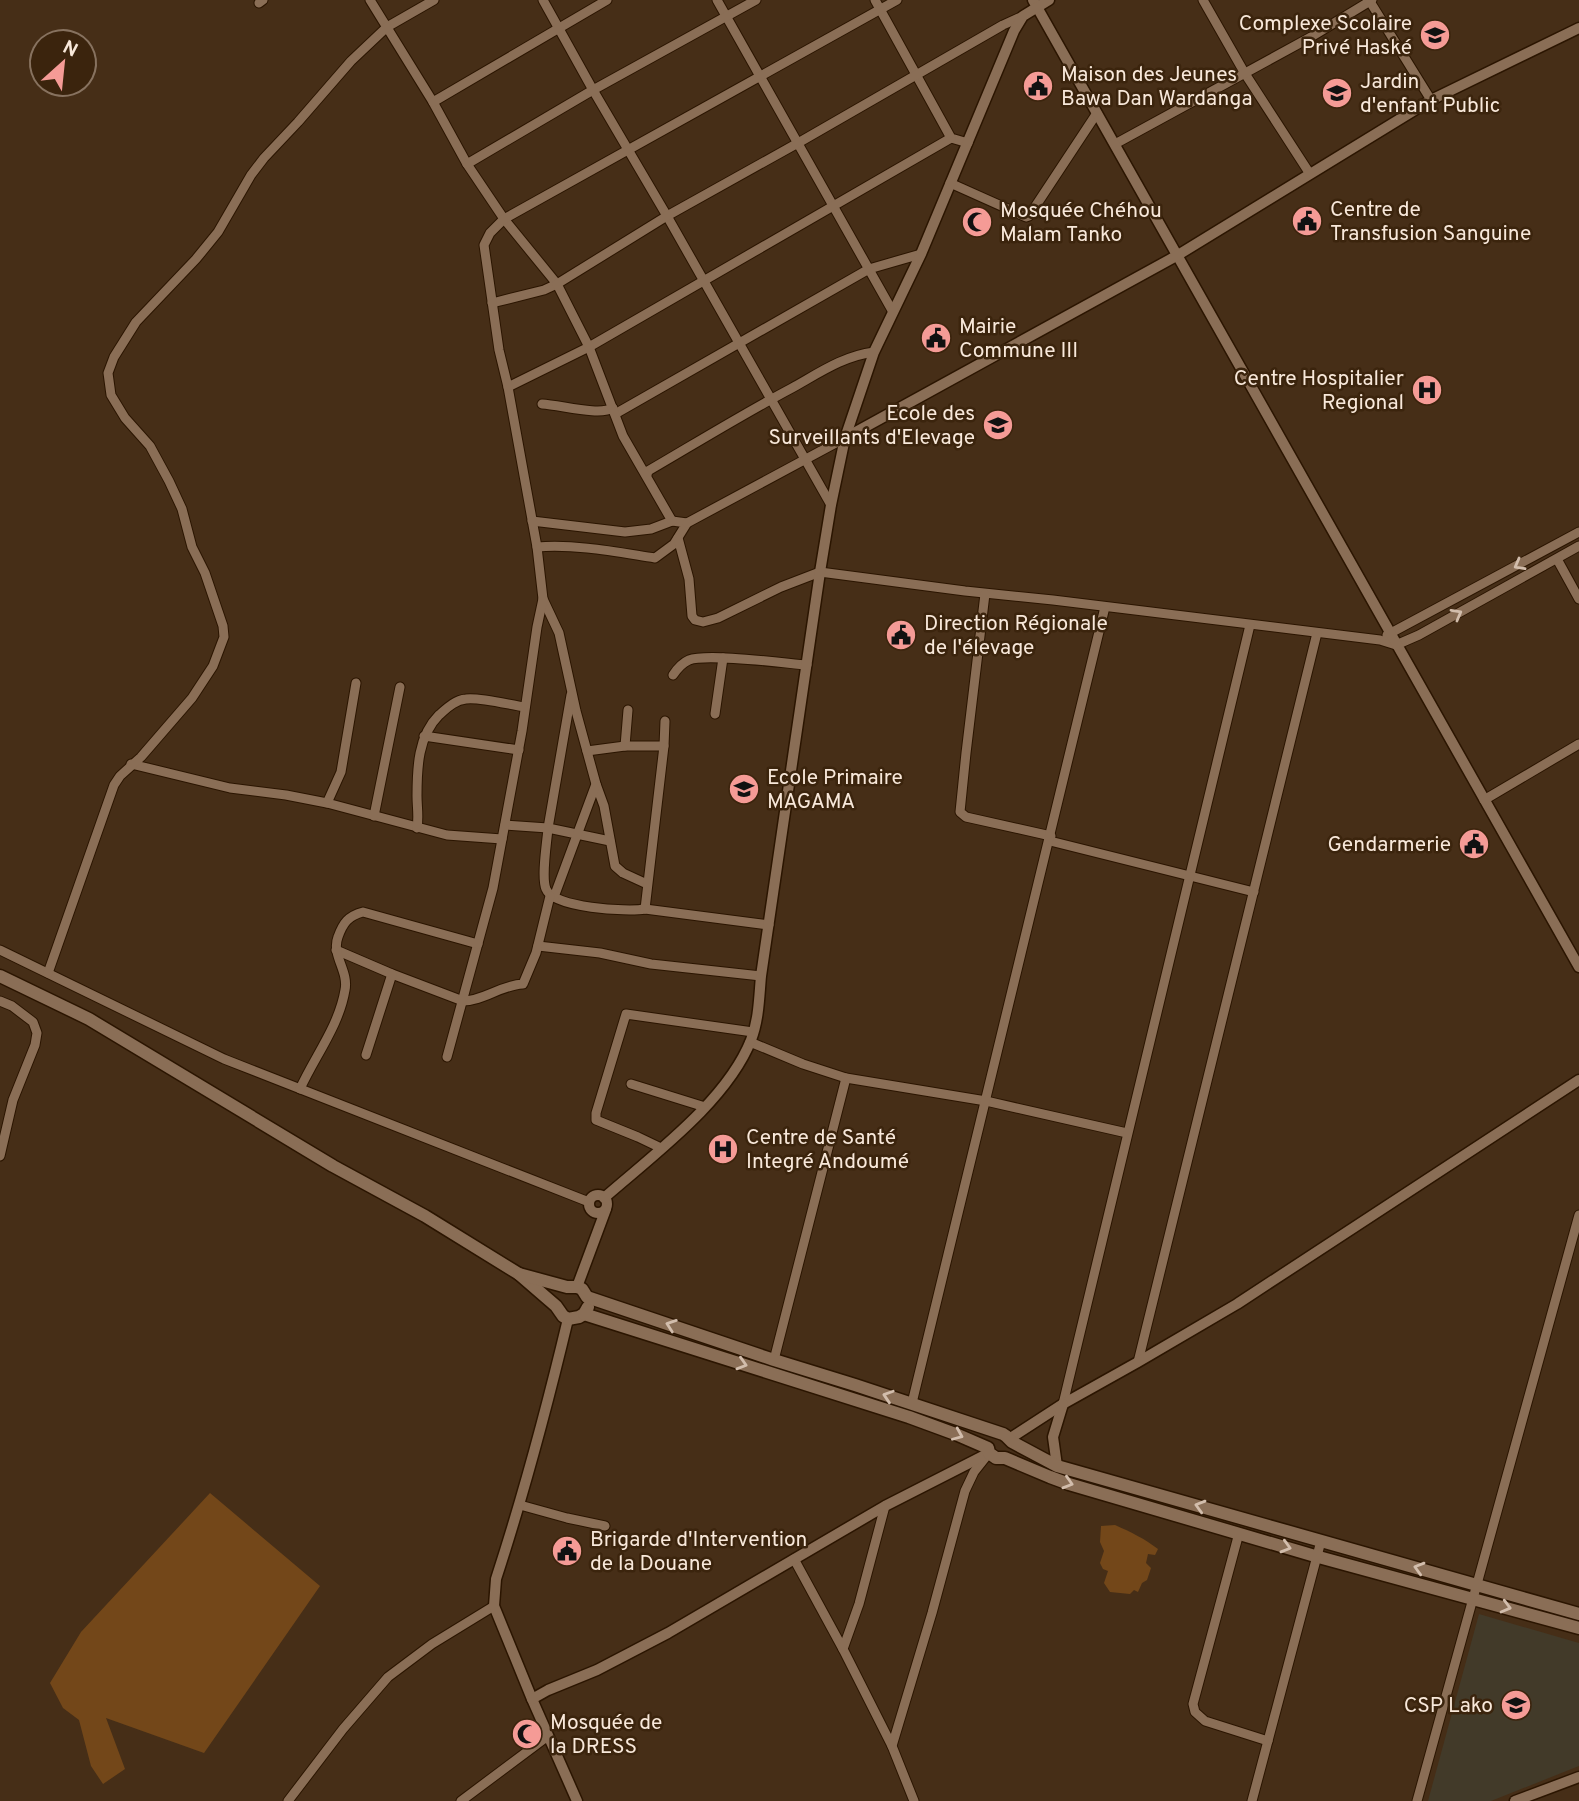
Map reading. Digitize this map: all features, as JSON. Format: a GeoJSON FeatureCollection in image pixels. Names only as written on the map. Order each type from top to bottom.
{"type":"FeatureCollection","features":[{"type":"Feature","properties":{"kind":"main road"},"geometry":{"type":"LineString","coordinates":[[0,976],[89,1019],[333,1166],[425,1216],[519,1274],[556,1306]]}},
{"type":"Feature","properties":{"kind":"main road"},"geometry":{"type":"LineString","coordinates":[[519,1274],[577,1290],[774,1360],[912,1404],[1006,1438],[1057,1465],[1579,1614]]}},
{"type":"Feature","properties":{"kind":"main road"},"geometry":{"type":"LineString","coordinates":[[577,1290],[588,1306],[584,1314],[568,1319],[558,1312],[558,1294],[577,1290]]}},
{"type":"Feature","properties":{"kind":"main road"},"geometry":{"type":"LineString","coordinates":[[584,1314],[909,1417],[958,1435],[996,1458],[1004,1458],[1059,1481],[1315,1556],[1579,1628]]}},
{"type":"Feature","properties":{"kind":"main road"},"geometry":{"type":"LineString","coordinates":[[988,1451],[990,1439],[1006,1438]]}},
{"type":"Feature","properties":{"kind":"main road"},"geometry":{"type":"LineString","coordinates":[[1004,1458],[1012,1450],[1006,1438]]}},
{"type":"Feature","properties":{"kind":"street"},"geometry":{"type":"LineString","coordinates":[[370,0],[467,164],[504,219],[557,284],[589,347],[623,436],[672,521]]}},
{"type":"Feature","properties":{"kind":"street"},"geometry":{"type":"LineString","coordinates":[[48,973],[114,785],[192,698],[213,666],[224,637],[223,626],[205,573],[192,547],[182,509],[161,464],[150,446],[125,418],[111,395],[108,373],[114,357],[136,322],[218,232],[264,158],[351,61],[387,27],[433,0]]}},
{"type":"Feature","properties":{"kind":"street"},"geometry":{"type":"LineString","coordinates":[[543,0],[831,505]]}},
{"type":"Feature","properties":{"kind":"street"},"geometry":{"type":"LineString","coordinates":[[433,103],[607,0]]}},
{"type":"Feature","properties":{"kind":"street"},"geometry":{"type":"LineString","coordinates":[[717,0],[893,312]]}},
{"type":"Feature","properties":{"kind":"street"},"geometry":{"type":"LineString","coordinates":[[467,164],[593,90],[756,0]]}},
{"type":"Feature","properties":{"kind":"street"},"geometry":{"type":"LineString","coordinates":[[875,0],[951,138],[968,143]]}},
{"type":"Feature","properties":{"kind":"street"},"geometry":{"type":"LineString","coordinates":[[647,884],[617,869],[604,806],[571,691],[559,633],[543,599],[537,547],[499,350],[484,245],[490,233],[504,219],[897,0]]}},
{"type":"Feature","properties":{"kind":"street"},"geometry":{"type":"LineString","coordinates":[[0,950],[224,1059],[601,1213],[605,1203],[705,1107],[726,1082],[752,1037],[757,1021],[761,976],[820,572],[845,438],[874,352],[921,254],[1014,31],[1023,16],[1035,4],[1049,0]]}},
{"type":"Feature","properties":{"kind":"street"},"geometry":{"type":"LineString","coordinates":[[1203,0],[1244,72],[1310,174]]}},
{"type":"Feature","properties":{"kind":"street"},"geometry":{"type":"LineString","coordinates":[[1115,144],[1311,37],[1370,0],[1431,100]]}},
{"type":"Feature","properties":{"kind":"street"},"geometry":{"type":"LineString","coordinates":[[1035,4],[1178,255],[1384,637],[1396,645],[1579,968]]}},
{"type":"Feature","properties":{"kind":"street"},"geometry":{"type":"LineString","coordinates":[[492,303],[544,290],[557,284],[667,216],[1023,16]]}},
{"type":"Feature","properties":{"kind":"street"},"geometry":{"type":"LineString","coordinates":[[537,547],[580,547],[655,558],[678,538],[687,523],[1178,255],[1431,100],[1579,28]]}},
{"type":"Feature","properties":{"kind":"street"},"geometry":{"type":"LineString","coordinates":[[950,184],[1029,216],[1097,113]]}},
{"type":"Feature","properties":{"kind":"street"},"geometry":{"type":"LineString","coordinates":[[508,387],[589,347],[951,138]]}},
{"type":"Feature","properties":{"kind":"street"},"geometry":{"type":"LineString","coordinates":[[542,404],[614,411],[869,269],[921,254]]}},
{"type":"Feature","properties":{"kind":"street"},"geometry":{"type":"LineString","coordinates":[[647,475],[648,471],[770,399],[842,360],[874,352]]}},
{"type":"Feature","properties":{"kind":"street"},"geometry":{"type":"LineString","coordinates":[[532,521],[625,531],[651,529],[672,521],[687,523]]}},
{"type":"Feature","properties":{"kind":"street"},"geometry":{"type":"LineString","coordinates":[[678,538],[689,579],[692,615],[695,620],[703,622],[718,618],[781,587],[820,572],[1317,634],[1384,637],[1579,531]]}},
{"type":"Feature","properties":{"kind":"street"},"geometry":{"type":"LineString","coordinates":[[1396,645],[1419,635],[1579,546]]}},
{"type":"Feature","properties":{"kind":"street"},"geometry":{"type":"LineString","coordinates":[[1557,559],[1579,599]]}},
{"type":"Feature","properties":{"kind":"street"},"geometry":{"type":"LineString","coordinates":[[985,594],[960,812],[966,817],[1254,892]]}},
{"type":"Feature","properties":{"kind":"street"},"geometry":{"type":"LineString","coordinates":[[447,1057],[493,888],[543,599]]}},
{"type":"Feature","properties":{"kind":"street"},"geometry":{"type":"LineString","coordinates":[[912,1404],[1051,839],[1105,607]]}},
{"type":"Feature","properties":{"kind":"street"},"geometry":{"type":"LineString","coordinates":[[1057,1465],[1053,1437],[1250,625]]}},
{"type":"Feature","properties":{"kind":"street"},"geometry":{"type":"LineString","coordinates":[[1138,1362],[1317,634]]}},
{"type":"Feature","properties":{"kind":"street"},"geometry":{"type":"LineString","coordinates":[[673,675],[688,660],[705,658],[807,665]]}},
{"type":"Feature","properties":{"kind":"street"},"geometry":{"type":"LineString","coordinates":[[715,714],[723,658]]}},
{"type":"Feature","properties":{"kind":"street"},"geometry":{"type":"LineString","coordinates":[[327,803],[341,772],[356,683]]}},
{"type":"Feature","properties":{"kind":"street"},"geometry":{"type":"LineString","coordinates":[[374,816],[400,687]]}},
{"type":"Feature","properties":{"kind":"street"},"geometry":{"type":"LineString","coordinates":[[571,691],[548,828],[544,881],[547,892],[576,904],[625,910],[645,909],[769,925]]}},
{"type":"Feature","properties":{"kind":"street"},"geometry":{"type":"LineString","coordinates":[[417,828],[419,770],[424,736],[431,723],[456,701],[469,698],[525,707]]}},
{"type":"Feature","properties":{"kind":"street"},"geometry":{"type":"LineString","coordinates":[[625,746],[628,710]]}},
{"type":"Feature","properties":{"kind":"street"},"geometry":{"type":"LineString","coordinates":[[645,909],[665,721]]}},
{"type":"Feature","properties":{"kind":"street"},"geometry":{"type":"LineString","coordinates":[[424,736],[519,750]]}},
{"type":"Feature","properties":{"kind":"street"},"geometry":{"type":"LineString","coordinates":[[1484,800],[1579,744]]}},
{"type":"Feature","properties":{"kind":"street"},"geometry":{"type":"LineString","coordinates":[[587,751],[625,746],[664,746]]}},
{"type":"Feature","properties":{"kind":"street"},"geometry":{"type":"LineString","coordinates":[[131,764],[230,788],[327,803],[447,835],[502,839]]}},
{"type":"Feature","properties":{"kind":"street"},"geometry":{"type":"LineString","coordinates":[[336,950],[463,1001],[501,988],[523,984],[538,946],[552,896],[596,784]]}},
{"type":"Feature","properties":{"kind":"street"},"geometry":{"type":"LineString","coordinates":[[505,825],[548,828],[610,841]]}},
{"type":"Feature","properties":{"kind":"street"},"geometry":{"type":"LineString","coordinates":[[300,1089],[331,1031],[344,995],[346,977],[336,950],[338,936],[347,919],[363,912],[478,944]]}},
{"type":"Feature","properties":{"kind":"street"},"geometry":{"type":"LineString","coordinates":[[538,946],[600,953],[651,964],[761,976]]}},
{"type":"Feature","properties":{"kind":"street"},"geometry":{"type":"LineString","coordinates":[[366,1055],[392,974]]}},
{"type":"Feature","properties":{"kind":"street"},"geometry":{"type":"LineString","coordinates":[[0,1001],[33,1022],[37,1033],[35,1045],[13,1100],[0,1156]]}},
{"type":"Feature","properties":{"kind":"street"},"geometry":{"type":"LineString","coordinates":[[661,1149],[596,1120],[625,1014],[752,1037],[803,1064],[846,1078],[986,1101],[1127,1133]]}},
{"type":"Feature","properties":{"kind":"street"},"geometry":{"type":"LineString","coordinates":[[774,1360],[846,1078]]}},
{"type":"Feature","properties":{"kind":"street"},"geometry":{"type":"LineString","coordinates":[[1006,1438],[1237,1304],[1579,1080]]}},
{"type":"Feature","properties":{"kind":"street"},"geometry":{"type":"LineString","coordinates":[[631,1084],[705,1107]]}},
{"type":"Feature","properties":{"kind":"street"},"geometry":{"type":"LineString","coordinates":[[596,1239],[591,1207],[593,1196],[597,1195],[605,1203]]}},
{"type":"Feature","properties":{"kind":"street"},"geometry":{"type":"LineString","coordinates":[[577,1290],[596,1239],[605,1203]]}},
{"type":"Feature","properties":{"kind":"street"},"geometry":{"type":"LineString","coordinates":[[1417,1801],[1579,1216]]}},
{"type":"Feature","properties":{"kind":"street"},"geometry":{"type":"LineString","coordinates":[[568,1319],[520,1505],[496,1579],[494,1606],[577,1801]]}},
{"type":"Feature","properties":{"kind":"street"},"geometry":{"type":"LineString","coordinates":[[532,1699],[597,1670],[668,1633],[885,1506],[988,1451]]}},
{"type":"Feature","properties":{"kind":"street"},"geometry":{"type":"LineString","coordinates":[[892,1746],[965,1491],[988,1451]]}},
{"type":"Feature","properties":{"kind":"street"},"geometry":{"type":"LineString","coordinates":[[520,1505],[605,1526]]}},
{"type":"Feature","properties":{"kind":"street"},"geometry":{"type":"LineString","coordinates":[[844,1649],[885,1506]]}},
{"type":"Feature","properties":{"kind":"street"},"geometry":{"type":"LineString","coordinates":[[1239,1533],[1193,1704],[1195,1712],[1205,1721],[1268,1741]]}},
{"type":"Feature","properties":{"kind":"street"},"geometry":{"type":"LineString","coordinates":[[1252,1801],[1321,1541]]}},
{"type":"Feature","properties":{"kind":"street"},"geometry":{"type":"LineString","coordinates":[[794,1559],[844,1649],[892,1746],[914,1801]]}},
{"type":"Feature","properties":{"kind":"street"},"geometry":{"type":"LineString","coordinates":[[288,1801],[343,1729],[388,1677],[432,1644],[494,1606]]}},
{"type":"Feature","properties":{"kind":"street"},"geometry":{"type":"LineString","coordinates":[[461,1801],[548,1736]]}},
{"type":"Feature","properties":{"kind":"street"},"geometry":{"type":"LineString","coordinates":[[1515,1801],[1579,1777]]}},
{"type":"Feature","properties":{"kind":"shaded area"},"geometry":{"type":"Polygon","coordinates":[[[210,1493],[320,1586],[204,1753],[106,1718],[125,1769],[103,1784],[91,1766],[79,1720],[63,1708],[50,1683],[81,1632],[210,1493]]]}},
{"type":"Feature","properties":{"kind":"shaded area"},"geometry":{"type":"Polygon","coordinates":[[[1115,1525],[1158,1549],[1155,1555],[1148,1554],[1146,1563],[1151,1568],[1147,1580],[1142,1583],[1138,1592],[1110,1592],[1104,1583],[1108,1571],[1103,1569],[1100,1563],[1104,1551],[1100,1542],[1101,1526],[1115,1525]]]}},
{"type":"Feature","properties":{"kind":"shaded area","name":"CSP Lako"},"geometry":{"type":"Polygon","coordinates":[[[1479,1614],[1579,1643],[1579,1766],[1491,1801],[1428,1801],[1479,1614]]]}},
{"type":"Feature","properties":{"kind":"place","name":"Complexe Scolaire Privé Haské"},"geometry":{"type":"Point","coordinates":[1435,35]}},
{"type":"Feature","properties":{"kind":"place","name":"Maison des Jeunes Bawa Dan Wardanga"},"geometry":{"type":"Point","coordinates":[1038,86]}},
{"type":"Feature","properties":{"kind":"place","name":"Jardin d'enfant Public"},"geometry":{"type":"Point","coordinates":[1337,93]}},
{"type":"Feature","properties":{"kind":"place","name":"Centre de Transfusion Sanguine"},"geometry":{"type":"Point","coordinates":[1307,221]}},
{"type":"Feature","properties":{"kind":"place","name":"Mosquée Chéhou Malam Tanko"},"geometry":{"type":"Point","coordinates":[977,222]}},
{"type":"Feature","properties":{"kind":"place","name":"Mairie Commune III"},"geometry":{"type":"Point","coordinates":[936,338]}},
{"type":"Feature","properties":{"kind":"place","name":"Centre Hospitalier Regional"},"geometry":{"type":"Point","coordinates":[1427,390]}},
{"type":"Feature","properties":{"kind":"place","name":"Ecole des Surveillants d'Elevage"},"geometry":{"type":"Point","coordinates":[998,425]}},
{"type":"Feature","properties":{"kind":"place","name":"Direction Régionale de l'élevage"},"geometry":{"type":"Point","coordinates":[901,635]}},
{"type":"Feature","properties":{"kind":"place","name":"Ecole Primaire MAGAMA"},"geometry":{"type":"Point","coordinates":[744,789]}},
{"type":"Feature","properties":{"kind":"place","name":"Gendarmerie"},"geometry":{"type":"Point","coordinates":[1474,844]}},
{"type":"Feature","properties":{"kind":"place","name":"Centre de Santé Integré Andoumé"},"geometry":{"type":"Point","coordinates":[723,1149]}},
{"type":"Feature","properties":{"kind":"place","name":"Brigarde d'Intervention de la Douane"},"geometry":{"type":"Point","coordinates":[567,1551]}},
{"type":"Feature","properties":{"kind":"place","name":"CSP Lako"},"geometry":{"type":"Point","coordinates":[1516,1705]}},
{"type":"Feature","properties":{"kind":"place","name":"Mosquée de la DRESS"},"geometry":{"type":"Point","coordinates":[527,1734]}}]}
